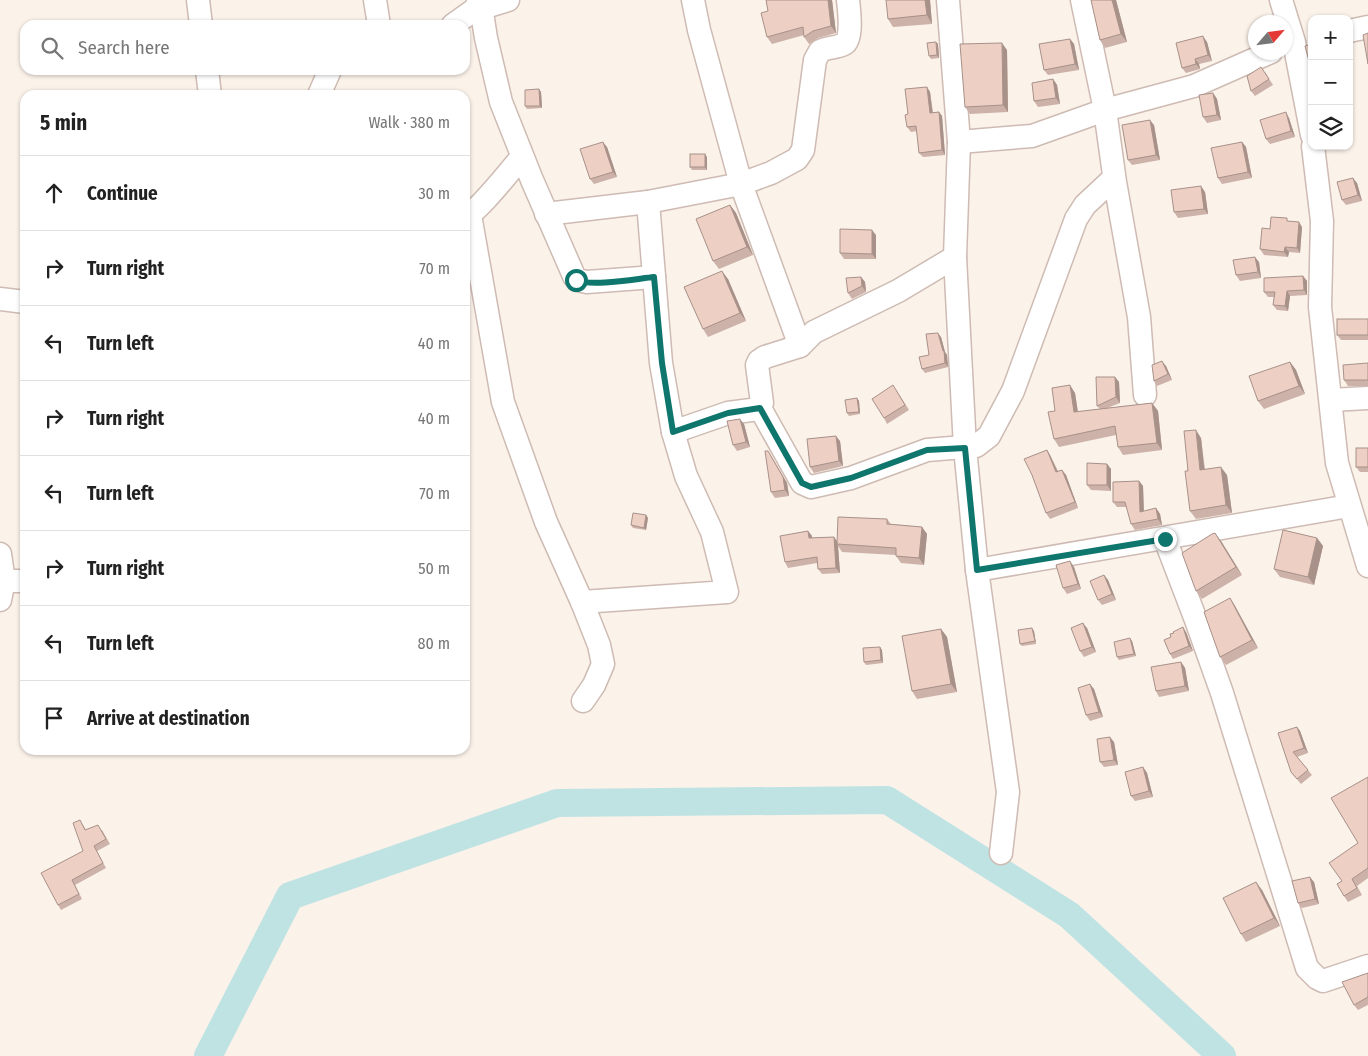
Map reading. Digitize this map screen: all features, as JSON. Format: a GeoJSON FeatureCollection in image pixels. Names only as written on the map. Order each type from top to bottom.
{"type":"FeatureCollection","features":[{"type":"Feature","properties":{"kind":"street"},"geometry":{"type":"LineString","coordinates":[[198,0],[200,20]]}},
{"type":"Feature","properties":{"kind":"street"},"geometry":{"type":"LineString","coordinates":[[376,0],[378,20]]}},
{"type":"Feature","properties":{"kind":"street"},"geometry":{"type":"LineString","coordinates":[[459,20],[481,3],[508,0]]}},
{"type":"Feature","properties":{"kind":"street"},"geometry":{"type":"LineString","coordinates":[[693,0],[699,30],[741,184],[800,346]]}},
{"type":"Feature","properties":{"kind":"street"},"geometry":{"type":"LineString","coordinates":[[546,214],[648,202],[741,184],[770,173],[796,159],[802,154],[815,60],[820,51],[844,44],[847,41],[850,34],[848,0]]}},
{"type":"Feature","properties":{"kind":"street"},"geometry":{"type":"LineString","coordinates":[[948,0],[959,142],[955,257],[965,448],[977,570],[1008,792],[1001,853]]}},
{"type":"Feature","properties":{"kind":"street"},"geometry":{"type":"LineString","coordinates":[[1082,0],[1105,110],[1114,178],[1139,317],[1145,395]]}},
{"type":"Feature","properties":{"kind":"street"},"geometry":{"type":"LineString","coordinates":[[1282,0],[1297,42],[1308,110]]}},
{"type":"Feature","properties":{"kind":"street"},"geometry":{"type":"LineString","coordinates":[[481,3],[486,38],[501,102],[546,214],[576,280],[595,282],[654,277]]}},
{"type":"Feature","properties":{"kind":"street"},"geometry":{"type":"LineString","coordinates":[[1353,30],[1368,27]]}},
{"type":"Feature","properties":{"kind":"street"},"geometry":{"type":"LineString","coordinates":[[959,142],[1032,136],[1105,110],[1194,86],[1254,60]]}},
{"type":"Feature","properties":{"kind":"street"},"geometry":{"type":"LineString","coordinates":[[207,75],[209,90]]}},
{"type":"Feature","properties":{"kind":"street"},"geometry":{"type":"LineString","coordinates":[[321,90],[328,75]]}},
{"type":"Feature","properties":{"kind":"street"},"geometry":{"type":"LineString","coordinates":[[1313,150],[1322,221],[1320,307],[1337,463],[1368,566]]}},
{"type":"Feature","properties":{"kind":"street"},"geometry":{"type":"LineString","coordinates":[[470,214],[522,157]]}},
{"type":"Feature","properties":{"kind":"street"},"geometry":{"type":"LineString","coordinates":[[955,257],[898,291],[814,332],[800,346],[765,357],[759,361],[757,365],[762,403],[760,408],[802,483],[808,487],[851,478],[927,450],[976,446],[989,436],[1013,391],[1076,219],[1085,205],[1114,178]]}},
{"type":"Feature","properties":{"kind":"street"},"geometry":{"type":"LineString","coordinates":[[582,602],[727,592],[712,532],[686,476],[673,432],[662,363],[648,202]]}},
{"type":"Feature","properties":{"kind":"street"},"geometry":{"type":"LineString","coordinates":[[470,227],[503,402],[546,522],[599,645],[603,664],[594,685],[583,702]]}},
{"type":"Feature","properties":{"kind":"street"},"geometry":{"type":"LineString","coordinates":[[0,299],[20,301]]}},
{"type":"Feature","properties":{"kind":"street"},"geometry":{"type":"LineString","coordinates":[[1331,400],[1368,398]]}},
{"type":"Feature","properties":{"kind":"street"},"geometry":{"type":"LineString","coordinates":[[673,432],[728,413],[760,408]]}},
{"type":"Feature","properties":{"kind":"street"},"geometry":{"type":"LineString","coordinates":[[977,570],[1349,506]]}},
{"type":"Feature","properties":{"kind":"street"},"geometry":{"type":"LineString","coordinates":[[1165,539],[1222,693],[1307,968],[1323,981],[1368,966]]}},
{"type":"Feature","properties":{"kind":"street"},"geometry":{"type":"LineString","coordinates":[[0,554],[10,587]]}},
{"type":"Feature","properties":{"kind":"building"},"geometry":{"type":"Polygon","coordinates":[[[766,0],[828,0],[831,26],[813,31],[804,37],[803,27],[767,37],[761,13],[768,11],[766,0]]]}},
{"type":"Feature","properties":{"kind":"building"},"geometry":{"type":"Polygon","coordinates":[[[886,0],[925,0],[927,15],[888,19],[886,0]]]}},
{"type":"Feature","properties":{"kind":"building"},"geometry":{"type":"Polygon","coordinates":[[[1091,0],[1112,0],[1121,34],[1100,40],[1091,0]]]}},
{"type":"Feature","properties":{"kind":"building"},"geometry":{"type":"Polygon","coordinates":[[[1368,33],[1368,64],[1363,35],[1368,33]]]}},
{"type":"Feature","properties":{"kind":"building"},"geometry":{"type":"Polygon","coordinates":[[[1203,36],[1208,55],[1195,59],[1196,64],[1182,68],[1176,43],[1203,36]]]}},
{"type":"Feature","properties":{"kind":"building"},"geometry":{"type":"Polygon","coordinates":[[[1070,39],[1075,64],[1044,70],[1039,44],[1070,39]]]}},
{"type":"Feature","properties":{"kind":"building"},"geometry":{"type":"Polygon","coordinates":[[[936,42],[937,55],[929,56],[927,43],[936,42]]]}},
{"type":"Feature","properties":{"kind":"building"},"geometry":{"type":"Polygon","coordinates":[[[1002,43],[1003,105],[965,107],[960,44],[1002,43]]]}},
{"type":"Feature","properties":{"kind":"building"},"geometry":{"type":"Polygon","coordinates":[[[1308,45],[1308,58],[1305,46],[1308,45]]]}},
{"type":"Feature","properties":{"kind":"building"},"geometry":{"type":"Polygon","coordinates":[[[1261,67],[1269,79],[1251,91],[1247,76],[1261,67]]]}},
{"type":"Feature","properties":{"kind":"building"},"geometry":{"type":"Polygon","coordinates":[[[1053,79],[1056,98],[1034,101],[1032,83],[1053,79]]]}},
{"type":"Feature","properties":{"kind":"building"},"geometry":{"type":"Polygon","coordinates":[[[927,87],[930,113],[939,112],[942,150],[919,153],[916,126],[907,127],[905,115],[908,114],[905,89],[927,87]]]}},
{"type":"Feature","properties":{"kind":"building"},"geometry":{"type":"Polygon","coordinates":[[[539,89],[540,106],[525,106],[525,90],[539,89]]]}},
{"type":"Feature","properties":{"kind":"building"},"geometry":{"type":"Polygon","coordinates":[[[1213,93],[1217,115],[1203,117],[1199,95],[1213,93]]]}},
{"type":"Feature","properties":{"kind":"building"},"geometry":{"type":"Polygon","coordinates":[[[1286,112],[1291,131],[1266,139],[1260,120],[1286,112]]]}},
{"type":"Feature","properties":{"kind":"building"},"geometry":{"type":"Polygon","coordinates":[[[1150,120],[1156,155],[1128,160],[1122,125],[1150,120]]]}},
{"type":"Feature","properties":{"kind":"building"},"geometry":{"type":"Polygon","coordinates":[[[603,142],[613,172],[590,179],[580,149],[603,142]]]}},
{"type":"Feature","properties":{"kind":"building"},"geometry":{"type":"Polygon","coordinates":[[[1242,142],[1248,172],[1218,178],[1211,148],[1242,142]]]}},
{"type":"Feature","properties":{"kind":"building"},"geometry":{"type":"Polygon","coordinates":[[[690,154],[705,154],[705,167],[690,167],[690,154]]]}},
{"type":"Feature","properties":{"kind":"building"},"geometry":{"type":"Polygon","coordinates":[[[1353,178],[1358,195],[1342,200],[1337,182],[1353,178]]]}},
{"type":"Feature","properties":{"kind":"building"},"geometry":{"type":"Polygon","coordinates":[[[1201,186],[1204,209],[1174,212],[1171,190],[1201,186]]]}},
{"type":"Feature","properties":{"kind":"building"},"geometry":{"type":"Polygon","coordinates":[[[730,205],[747,247],[713,261],[696,219],[730,205]]]}},
{"type":"Feature","properties":{"kind":"building"},"geometry":{"type":"Polygon","coordinates":[[[1271,217],[1287,218],[1287,221],[1299,222],[1297,248],[1285,247],[1284,252],[1260,249],[1262,228],[1270,229],[1271,217]]]}},
{"type":"Feature","properties":{"kind":"building"},"geometry":{"type":"Polygon","coordinates":[[[840,229],[872,230],[872,254],[840,253],[840,229]]]}},
{"type":"Feature","properties":{"kind":"building"},"geometry":{"type":"Polygon","coordinates":[[[1255,257],[1258,272],[1236,275],[1233,260],[1255,257]]]}},
{"type":"Feature","properties":{"kind":"building"},"geometry":{"type":"Polygon","coordinates":[[[722,271],[740,313],[703,329],[684,287],[722,271]]]}},
{"type":"Feature","properties":{"kind":"building"},"geometry":{"type":"Polygon","coordinates":[[[1303,276],[1304,290],[1287,291],[1285,306],[1273,305],[1275,292],[1264,292],[1264,278],[1303,276]]]}},
{"type":"Feature","properties":{"kind":"building"},"geometry":{"type":"Polygon","coordinates":[[[861,277],[862,286],[848,293],[846,278],[861,277]]]}},
{"type":"Feature","properties":{"kind":"building"},"geometry":{"type":"Polygon","coordinates":[[[1337,319],[1368,319],[1368,335],[1337,335],[1337,319]]]}},
{"type":"Feature","properties":{"kind":"building"},"geometry":{"type":"Polygon","coordinates":[[[938,333],[944,351],[945,363],[922,369],[919,357],[929,355],[926,334],[938,333]]]}},
{"type":"Feature","properties":{"kind":"building"},"geometry":{"type":"Polygon","coordinates":[[[1162,361],[1168,374],[1154,381],[1152,365],[1162,361]]]}},
{"type":"Feature","properties":{"kind":"building"},"geometry":{"type":"Polygon","coordinates":[[[1290,362],[1299,386],[1258,401],[1249,376],[1290,362]]]}},
{"type":"Feature","properties":{"kind":"building"},"geometry":{"type":"Polygon","coordinates":[[[1368,363],[1368,380],[1344,380],[1343,365],[1368,363]]]}},
{"type":"Feature","properties":{"kind":"building"},"geometry":{"type":"Polygon","coordinates":[[[1096,377],[1115,377],[1116,397],[1097,406],[1096,377]]]}},
{"type":"Feature","properties":{"kind":"building"},"geometry":{"type":"Polygon","coordinates":[[[893,385],[905,405],[884,418],[872,399],[893,385]]]}},
{"type":"Feature","properties":{"kind":"building"},"geometry":{"type":"Polygon","coordinates":[[[1070,385],[1074,412],[1152,403],[1157,443],[1118,447],[1115,426],[1054,439],[1048,412],[1055,411],[1052,388],[1070,385]]]}},
{"type":"Feature","properties":{"kind":"building"},"geometry":{"type":"Polygon","coordinates":[[[857,398],[859,412],[847,413],[845,400],[857,398]]]}},
{"type":"Feature","properties":{"kind":"building"},"geometry":{"type":"Polygon","coordinates":[[[740,419],[746,442],[733,445],[727,421],[740,419]]]}},
{"type":"Feature","properties":{"kind":"building"},"geometry":{"type":"Polygon","coordinates":[[[1196,430],[1200,470],[1221,467],[1226,505],[1190,511],[1185,471],[1188,471],[1184,431],[1196,430]]]}},
{"type":"Feature","properties":{"kind":"building"},"geometry":{"type":"Polygon","coordinates":[[[836,436],[839,461],[810,467],[807,439],[836,436]]]}},
{"type":"Feature","properties":{"kind":"building"},"geometry":{"type":"Polygon","coordinates":[[[1356,448],[1368,448],[1368,467],[1356,467],[1356,448]]]}},
{"type":"Feature","properties":{"kind":"building"},"geometry":{"type":"Polygon","coordinates":[[[1047,450],[1056,472],[1062,470],[1075,502],[1046,513],[1024,459],[1047,450]]]}},
{"type":"Feature","properties":{"kind":"building"},"geometry":{"type":"Polygon","coordinates":[[[765,451],[768,451],[783,477],[785,490],[771,492],[765,451]]]}},
{"type":"Feature","properties":{"kind":"building"},"geometry":{"type":"Polygon","coordinates":[[[1087,463],[1107,464],[1107,485],[1087,485],[1087,463]]]}},
{"type":"Feature","properties":{"kind":"building"},"geometry":{"type":"Polygon","coordinates":[[[1139,481],[1140,512],[1156,508],[1158,519],[1131,524],[1125,502],[1113,502],[1113,482],[1139,481]]]}},
{"type":"Feature","properties":{"kind":"building"},"geometry":{"type":"Polygon","coordinates":[[[633,513],[646,515],[644,528],[631,525],[633,513]]]}},
{"type":"Feature","properties":{"kind":"building"},"geometry":{"type":"Polygon","coordinates":[[[838,517],[887,519],[887,524],[922,527],[919,558],[896,556],[896,548],[837,544],[838,517]]]}},
{"type":"Feature","properties":{"kind":"building"},"geometry":{"type":"Polygon","coordinates":[[[1283,530],[1317,538],[1308,577],[1274,569],[1283,530]]]}},
{"type":"Feature","properties":{"kind":"building"},"geometry":{"type":"Polygon","coordinates":[[[808,531],[809,538],[834,537],[836,568],[818,569],[817,557],[785,562],[780,536],[808,531]]]}},
{"type":"Feature","properties":{"kind":"building"},"geometry":{"type":"Polygon","coordinates":[[[1215,533],[1236,567],[1196,591],[1182,553],[1215,533]]]}},
{"type":"Feature","properties":{"kind":"building"},"geometry":{"type":"Polygon","coordinates":[[[1070,561],[1078,584],[1063,588],[1056,565],[1070,561]]]}},
{"type":"Feature","properties":{"kind":"building"},"geometry":{"type":"Polygon","coordinates":[[[1104,575],[1112,594],[1098,600],[1090,581],[1104,575]]]}},
{"type":"Feature","properties":{"kind":"building"},"geometry":{"type":"Polygon","coordinates":[[[1230,598],[1252,640],[1220,657],[1204,612],[1230,598]]]}},
{"type":"Feature","properties":{"kind":"building"},"geometry":{"type":"Polygon","coordinates":[[[1083,623],[1092,647],[1080,651],[1071,628],[1083,623]]]}},
{"type":"Feature","properties":{"kind":"building"},"geometry":{"type":"Polygon","coordinates":[[[1183,627],[1189,646],[1170,654],[1164,640],[1171,637],[1170,634],[1183,627]]]}},
{"type":"Feature","properties":{"kind":"building"},"geometry":{"type":"Polygon","coordinates":[[[1032,628],[1035,641],[1020,644],[1018,630],[1032,628]]]}},
{"type":"Feature","properties":{"kind":"building"},"geometry":{"type":"Polygon","coordinates":[[[941,629],[951,684],[912,691],[902,636],[941,629]]]}},
{"type":"Feature","properties":{"kind":"building"},"geometry":{"type":"Polygon","coordinates":[[[1130,638],[1134,654],[1117,657],[1114,642],[1130,638]]]}},
{"type":"Feature","properties":{"kind":"building"},"geometry":{"type":"Polygon","coordinates":[[[880,647],[881,660],[864,662],[863,648],[880,647]]]}},
{"type":"Feature","properties":{"kind":"building"},"geometry":{"type":"Polygon","coordinates":[[[1181,662],[1185,686],[1156,691],[1151,667],[1181,662]]]}},
{"type":"Feature","properties":{"kind":"building"},"geometry":{"type":"Polygon","coordinates":[[[1090,684],[1099,712],[1086,715],[1078,688],[1090,684]]]}},
{"type":"Feature","properties":{"kind":"building"},"geometry":{"type":"Polygon","coordinates":[[[1297,727],[1304,748],[1293,752],[1308,770],[1297,779],[1291,772],[1278,733],[1297,727]]]}},
{"type":"Feature","properties":{"kind":"building"},"geometry":{"type":"Polygon","coordinates":[[[1110,737],[1114,760],[1100,762],[1097,739],[1110,737]]]}},
{"type":"Feature","properties":{"kind":"building"},"geometry":{"type":"Polygon","coordinates":[[[1143,767],[1149,791],[1131,796],[1125,772],[1143,767]]]}},
{"type":"Feature","properties":{"kind":"building"},"geometry":{"type":"Polygon","coordinates":[[[1368,777],[1368,868],[1352,879],[1357,888],[1344,896],[1337,884],[1342,881],[1329,863],[1358,843],[1331,798],[1368,777]]]}},
{"type":"Feature","properties":{"kind":"building"},"geometry":{"type":"Polygon","coordinates":[[[80,820],[85,830],[98,825],[106,839],[94,846],[103,863],[72,880],[79,894],[58,905],[41,873],[83,851],[73,823],[80,820]]]}},
{"type":"Feature","properties":{"kind":"building"},"geometry":{"type":"Polygon","coordinates":[[[1310,877],[1315,899],[1298,903],[1292,881],[1310,877]]]}},
{"type":"Feature","properties":{"kind":"building"},"geometry":{"type":"Polygon","coordinates":[[[1256,882],[1274,918],[1241,934],[1223,898],[1256,882]]]}},
{"type":"Feature","properties":{"kind":"building"},"geometry":{"type":"Polygon","coordinates":[[[1368,973],[1368,997],[1354,1005],[1342,982],[1368,973]]]}},
{"type":"Feature","properties":{"kind":"waterway"},"geometry":{"type":"LineString","coordinates":[[208,1056],[290,896],[557,803],[887,800],[1069,915],[1222,1056]]}},
{"type":"Feature","properties":{"kind":"route"},"geometry":{"type":"LineString","coordinates":[[576,280],[603,282],[654,277],[662,363],[673,432],[728,413],[757,410],[760,408],[802,483],[811,487],[851,478],[927,450],[965,448],[977,570],[1165,539]]}}]}
